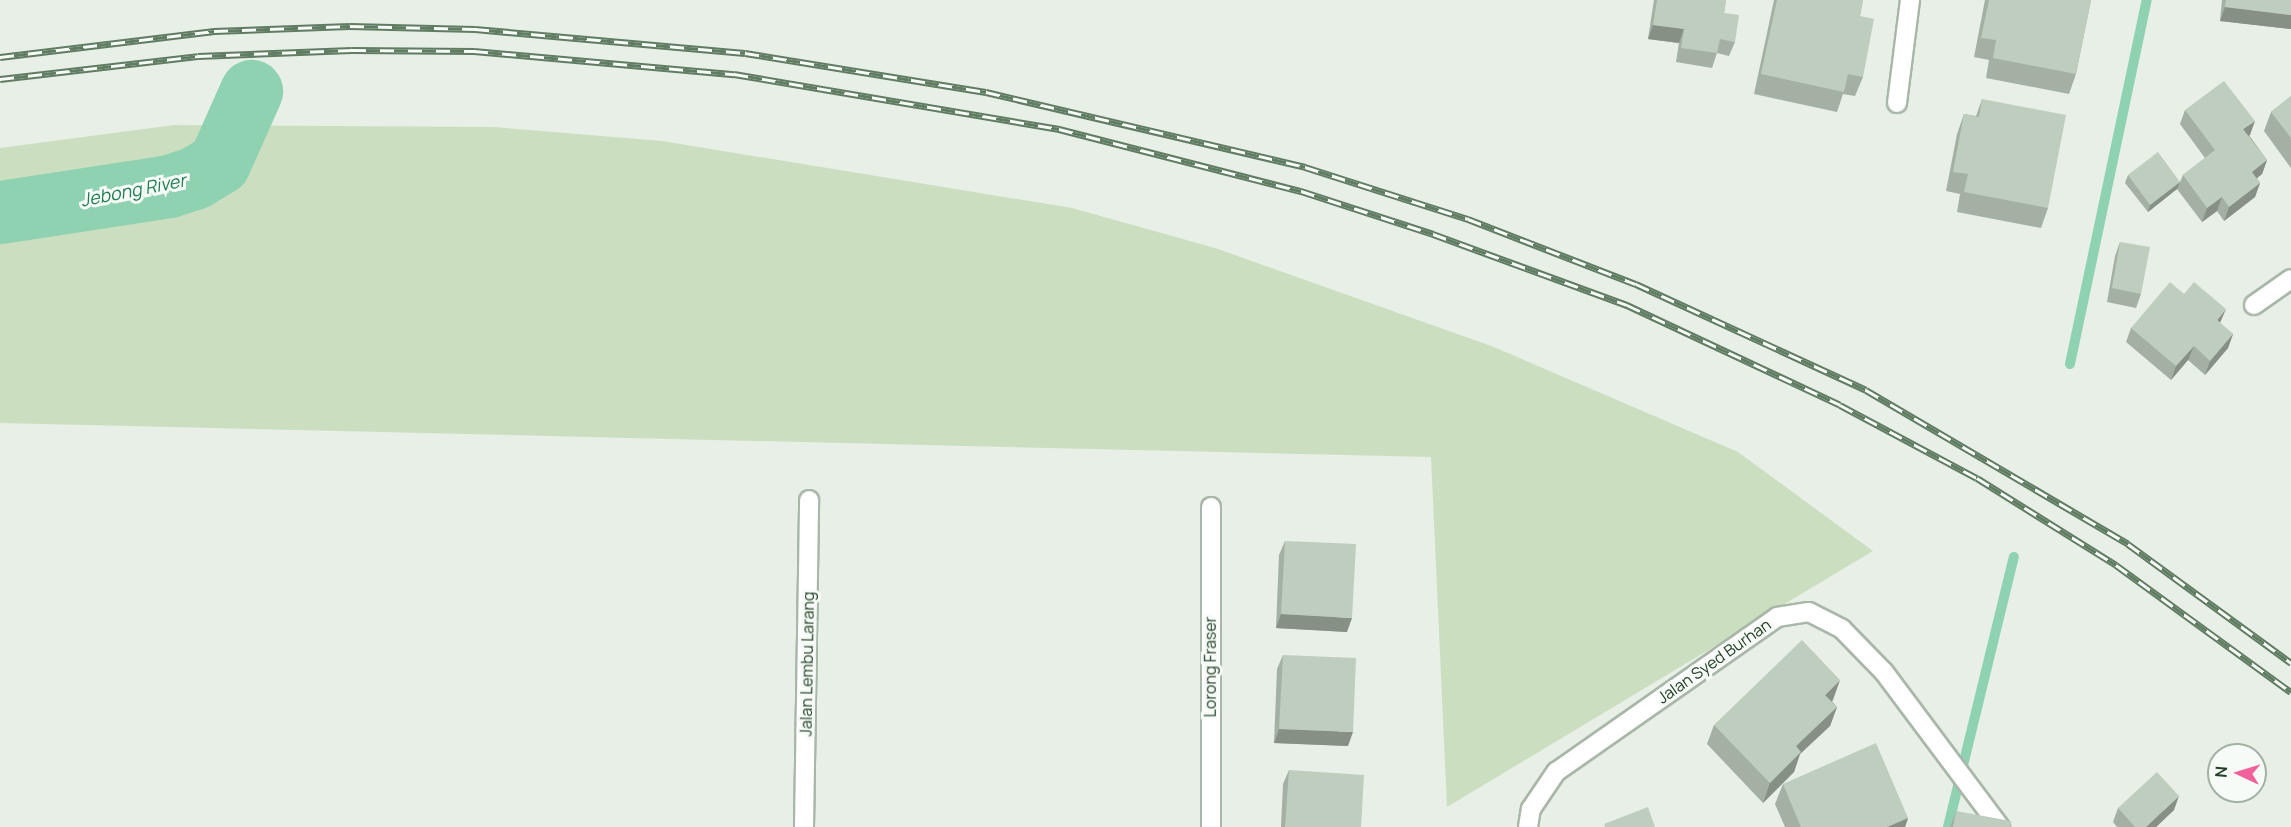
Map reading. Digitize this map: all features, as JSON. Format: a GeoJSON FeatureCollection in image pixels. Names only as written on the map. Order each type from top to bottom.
{"type":"FeatureCollection","features":[{"type":"Feature","properties":{"kind":"street"},"geometry":{"type":"LineString","coordinates":[[1897,104],[1910,0]]}},
{"type":"Feature","properties":{"kind":"street"},"geometry":{"type":"LineString","coordinates":[[2254,305],[2291,279]]}},
{"type":"Feature","properties":{"kind":"street","name":"Jalan Lembu Larang"},"geometry":{"type":"LineString","coordinates":[[804,827],[809,500]]}},
{"type":"Feature","properties":{"kind":"street","name":"Lorong Fraser"},"geometry":{"type":"LineString","coordinates":[[1211,507],[1211,827]]}},
{"type":"Feature","properties":{"kind":"street","name":"Jalan Syed Burhan"},"geometry":{"type":"LineString","coordinates":[[1528,827],[1531,809],[1556,772],[1777,617],[1809,612],[1842,629],[1884,672],[2000,827]]}},
{"type":"Feature","properties":{"kind":"green space"},"geometry":{"type":"Polygon","coordinates":[[[174,125],[494,127],[662,141],[1072,208],[1215,248],[1494,347],[1738,452],[1873,551],[1447,807],[1431,457],[0,423],[0,148],[174,125]]]}},
{"type":"Feature","properties":{"kind":"building"},"geometry":{"type":"Polygon","coordinates":[[[1657,0],[1726,0],[1724,13],[1739,15],[1735,42],[1720,39],[1717,53],[1681,48],[1684,29],[1653,25],[1657,0]]]}},
{"type":"Feature","properties":{"kind":"building"},"geometry":{"type":"Polygon","coordinates":[[[1777,0],[1863,0],[1860,16],[1874,19],[1863,77],[1848,74],[1844,92],[1761,74],[1777,0]]]}},
{"type":"Feature","properties":{"kind":"building"},"geometry":{"type":"Polygon","coordinates":[[[1989,0],[2091,0],[2076,74],[1993,58],[1996,40],[1981,38],[1989,0]]]}},
{"type":"Feature","properties":{"kind":"building"},"geometry":{"type":"Polygon","coordinates":[[[2226,0],[2291,0],[2291,15],[2225,7],[2226,0]]]}},
{"type":"Feature","properties":{"kind":"building"},"geometry":{"type":"Polygon","coordinates":[[[2224,81],[2255,121],[2243,129],[2267,160],[2252,172],[2260,183],[2229,207],[2222,197],[2207,208],[2183,175],[2215,150],[2185,110],[2224,81]]]}},
{"type":"Feature","properties":{"kind":"building"},"geometry":{"type":"Polygon","coordinates":[[[2291,96],[2291,138],[2271,112],[2291,96]]]}},
{"type":"Feature","properties":{"kind":"building"},"geometry":{"type":"Polygon","coordinates":[[[1982,99],[2066,115],[2048,208],[1964,192],[1968,174],[1953,172],[1964,114],[1979,117],[1982,99]]]}},
{"type":"Feature","properties":{"kind":"building"},"geometry":{"type":"Polygon","coordinates":[[[2158,152],[2180,182],[2150,205],[2128,175],[2158,152]]]}},
{"type":"Feature","properties":{"kind":"building"},"geometry":{"type":"Polygon","coordinates":[[[2120,242],[2150,247],[2141,294],[2112,288],[2120,242]]]}},
{"type":"Feature","properties":{"kind":"building"},"geometry":{"type":"Polygon","coordinates":[[[2170,282],[2184,294],[2194,282],[2226,309],[2217,320],[2233,334],[2210,361],[2194,346],[2176,366],[2131,328],[2170,282]]]}},
{"type":"Feature","properties":{"kind":"building"},"geometry":{"type":"Polygon","coordinates":[[[1285,541],[1356,544],[1352,618],[1281,614],[1285,541]]]}},
{"type":"Feature","properties":{"kind":"building"},"geometry":{"type":"Polygon","coordinates":[[[1802,640],[1840,680],[1825,695],[1837,707],[1796,746],[1801,752],[1770,783],[1714,725],[1802,640]]]}},
{"type":"Feature","properties":{"kind":"building"},"geometry":{"type":"Polygon","coordinates":[[[1283,655],[1356,658],[1353,732],[1279,729],[1283,655]]]}},
{"type":"Feature","properties":{"kind":"building"},"geometry":{"type":"Polygon","coordinates":[[[1876,743],[1908,818],[1887,827],[1801,827],[1783,784],[1876,743]]]}},
{"type":"Feature","properties":{"kind":"building"},"geometry":{"type":"Polygon","coordinates":[[[1289,770],[1364,775],[1361,827],[1285,827],[1289,770]]]}},
{"type":"Feature","properties":{"kind":"building"},"geometry":{"type":"Polygon","coordinates":[[[2157,772],[2179,796],[2146,827],[2135,827],[2118,808],[2157,772]]]}},
{"type":"Feature","properties":{"kind":"building"},"geometry":{"type":"Polygon","coordinates":[[[1648,807],[1655,827],[1605,827],[1604,824],[1648,807]]]}},
{"type":"Feature","properties":{"kind":"building"},"geometry":{"type":"Polygon","coordinates":[[[1956,811],[2011,821],[2010,827],[1953,827],[1956,811]]]}},
{"type":"Feature","properties":{"kind":"waterway"},"geometry":{"type":"LineString","coordinates":[[2070,364],[2147,0]]}},
{"type":"Feature","properties":{"kind":"waterway","name":"Jebong River"},"geometry":{"type":"LineString","coordinates":[[0,212],[169,186],[194,178],[219,163],[251,91]]}},
{"type":"Feature","properties":{"kind":"waterway"},"geometry":{"type":"LineString","coordinates":[[1948,827],[2014,557]]}},
{"type":"Feature","properties":{"kind":"railway"},"geometry":{"type":"LineString","coordinates":[[0,57],[214,31],[350,26],[475,29],[745,53],[986,92],[1305,167],[1468,219],[1636,284],[1866,390],[2128,544],[2291,663]]}},
{"type":"Feature","properties":{"kind":"railway"},"geometry":{"type":"LineString","coordinates":[[0,79],[198,56],[352,50],[474,51],[734,74],[1059,129],[1301,191],[1433,234],[1627,305],[1840,405],[1977,478],[2116,565],[2291,692]]}}]}
